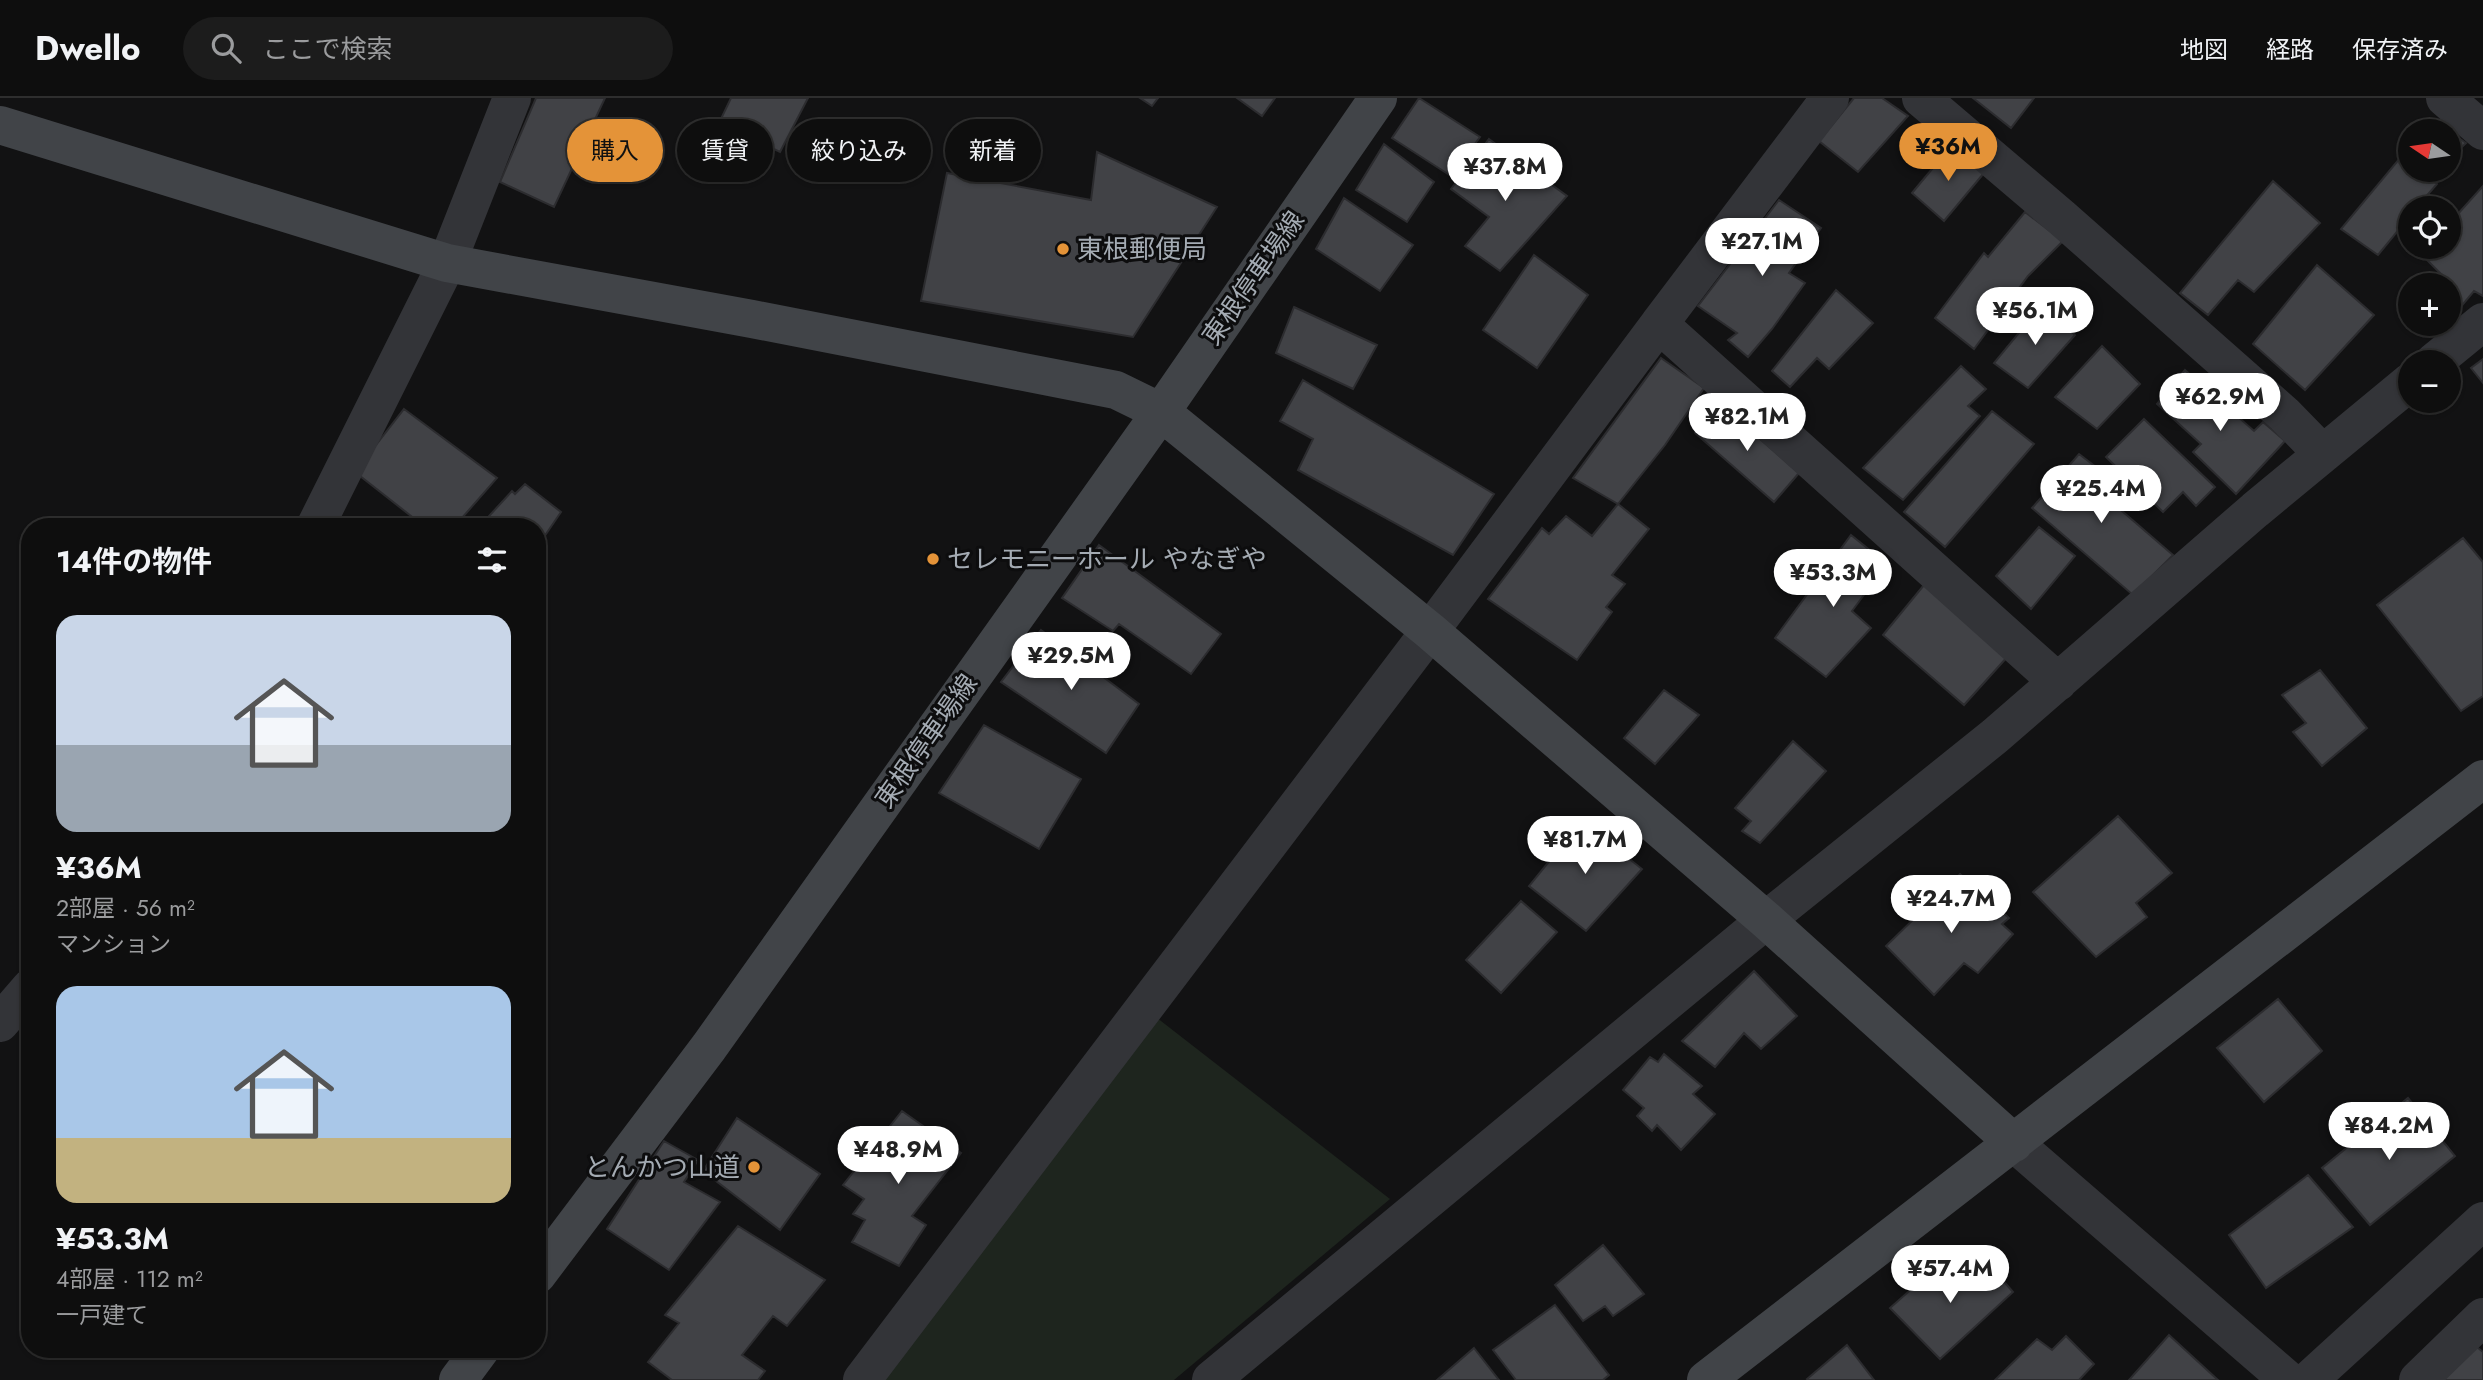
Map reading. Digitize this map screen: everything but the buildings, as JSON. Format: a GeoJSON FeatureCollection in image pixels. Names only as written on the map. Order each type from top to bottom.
{"type":"FeatureCollection","features":[{"type":"Feature","properties":{"kind":"street"},"geometry":{"type":"LineString","coordinates":[[320,518],[447,263],[512,98]]}},
{"type":"Feature","properties":{"kind":"street","name":"東根停車場線"},"geometry":{"type":"LineString","coordinates":[[546,1263],[717,1036],[1161,412],[1378,98]]}},
{"type":"Feature","properties":{"kind":"street"},"geometry":{"type":"LineString","coordinates":[[862,1380],[1830,98]]}},
{"type":"Feature","properties":{"kind":"street"},"geometry":{"type":"LineString","coordinates":[[1921,98],[2285,415],[2323,454]]}},
{"type":"Feature","properties":{"kind":"street"},"geometry":{"type":"LineString","coordinates":[[2445,98],[2483,131]]}},
{"type":"Feature","properties":{"kind":"street"},"geometry":{"type":"LineString","coordinates":[[0,125],[447,263],[1116,390],[1161,412],[1430,631],[1766,920],[2014,1143],[2288,1380]]}},
{"type":"Feature","properties":{"kind":"street"},"geometry":{"type":"LineString","coordinates":[[2449,350],[2483,322]]}},
{"type":"Feature","properties":{"kind":"street"},"geometry":{"type":"LineString","coordinates":[[1659,324],[2057,682]]}},
{"type":"Feature","properties":{"kind":"street"},"geometry":{"type":"LineString","coordinates":[[1211,1380],[1766,920],[1996,736],[2255,510],[2398,392]]}},
{"type":"Feature","properties":{"kind":"street"},"geometry":{"type":"LineString","coordinates":[[1706,1380],[2483,779]]}},
{"type":"Feature","properties":{"kind":"street"},"geometry":{"type":"LineString","coordinates":[[0,1023],[21,998]]}},
{"type":"Feature","properties":{"kind":"street"},"geometry":{"type":"LineString","coordinates":[[2309,1380],[2483,1221]]}},
{"type":"Feature","properties":{"kind":"street"},"geometry":{"type":"LineString","coordinates":[[2418,1380],[2483,1317]]}},
{"type":"Feature","properties":{"kind":"street"},"geometry":{"type":"LineString","coordinates":[[458,1380],[474,1358]]}},
{"type":"Feature","properties":{"kind":"shaded area"},"geometry":{"type":"Polygon","coordinates":[[[1152,1014],[1390,1199],[1174,1380],[885,1380],[1152,1014]]]}},
{"type":"Feature","properties":{"kind":"place","name":"東根郵便局"},"geometry":{"type":"Point","coordinates":[1063,249]}},
{"type":"Feature","properties":{"kind":"place","name":"セレモニーホール やなぎや"},"geometry":{"type":"Point","coordinates":[933,559]}},
{"type":"Feature","properties":{"kind":"place","name":"とんかつ山道"},"geometry":{"type":"Point","coordinates":[754,1167]}}]}
